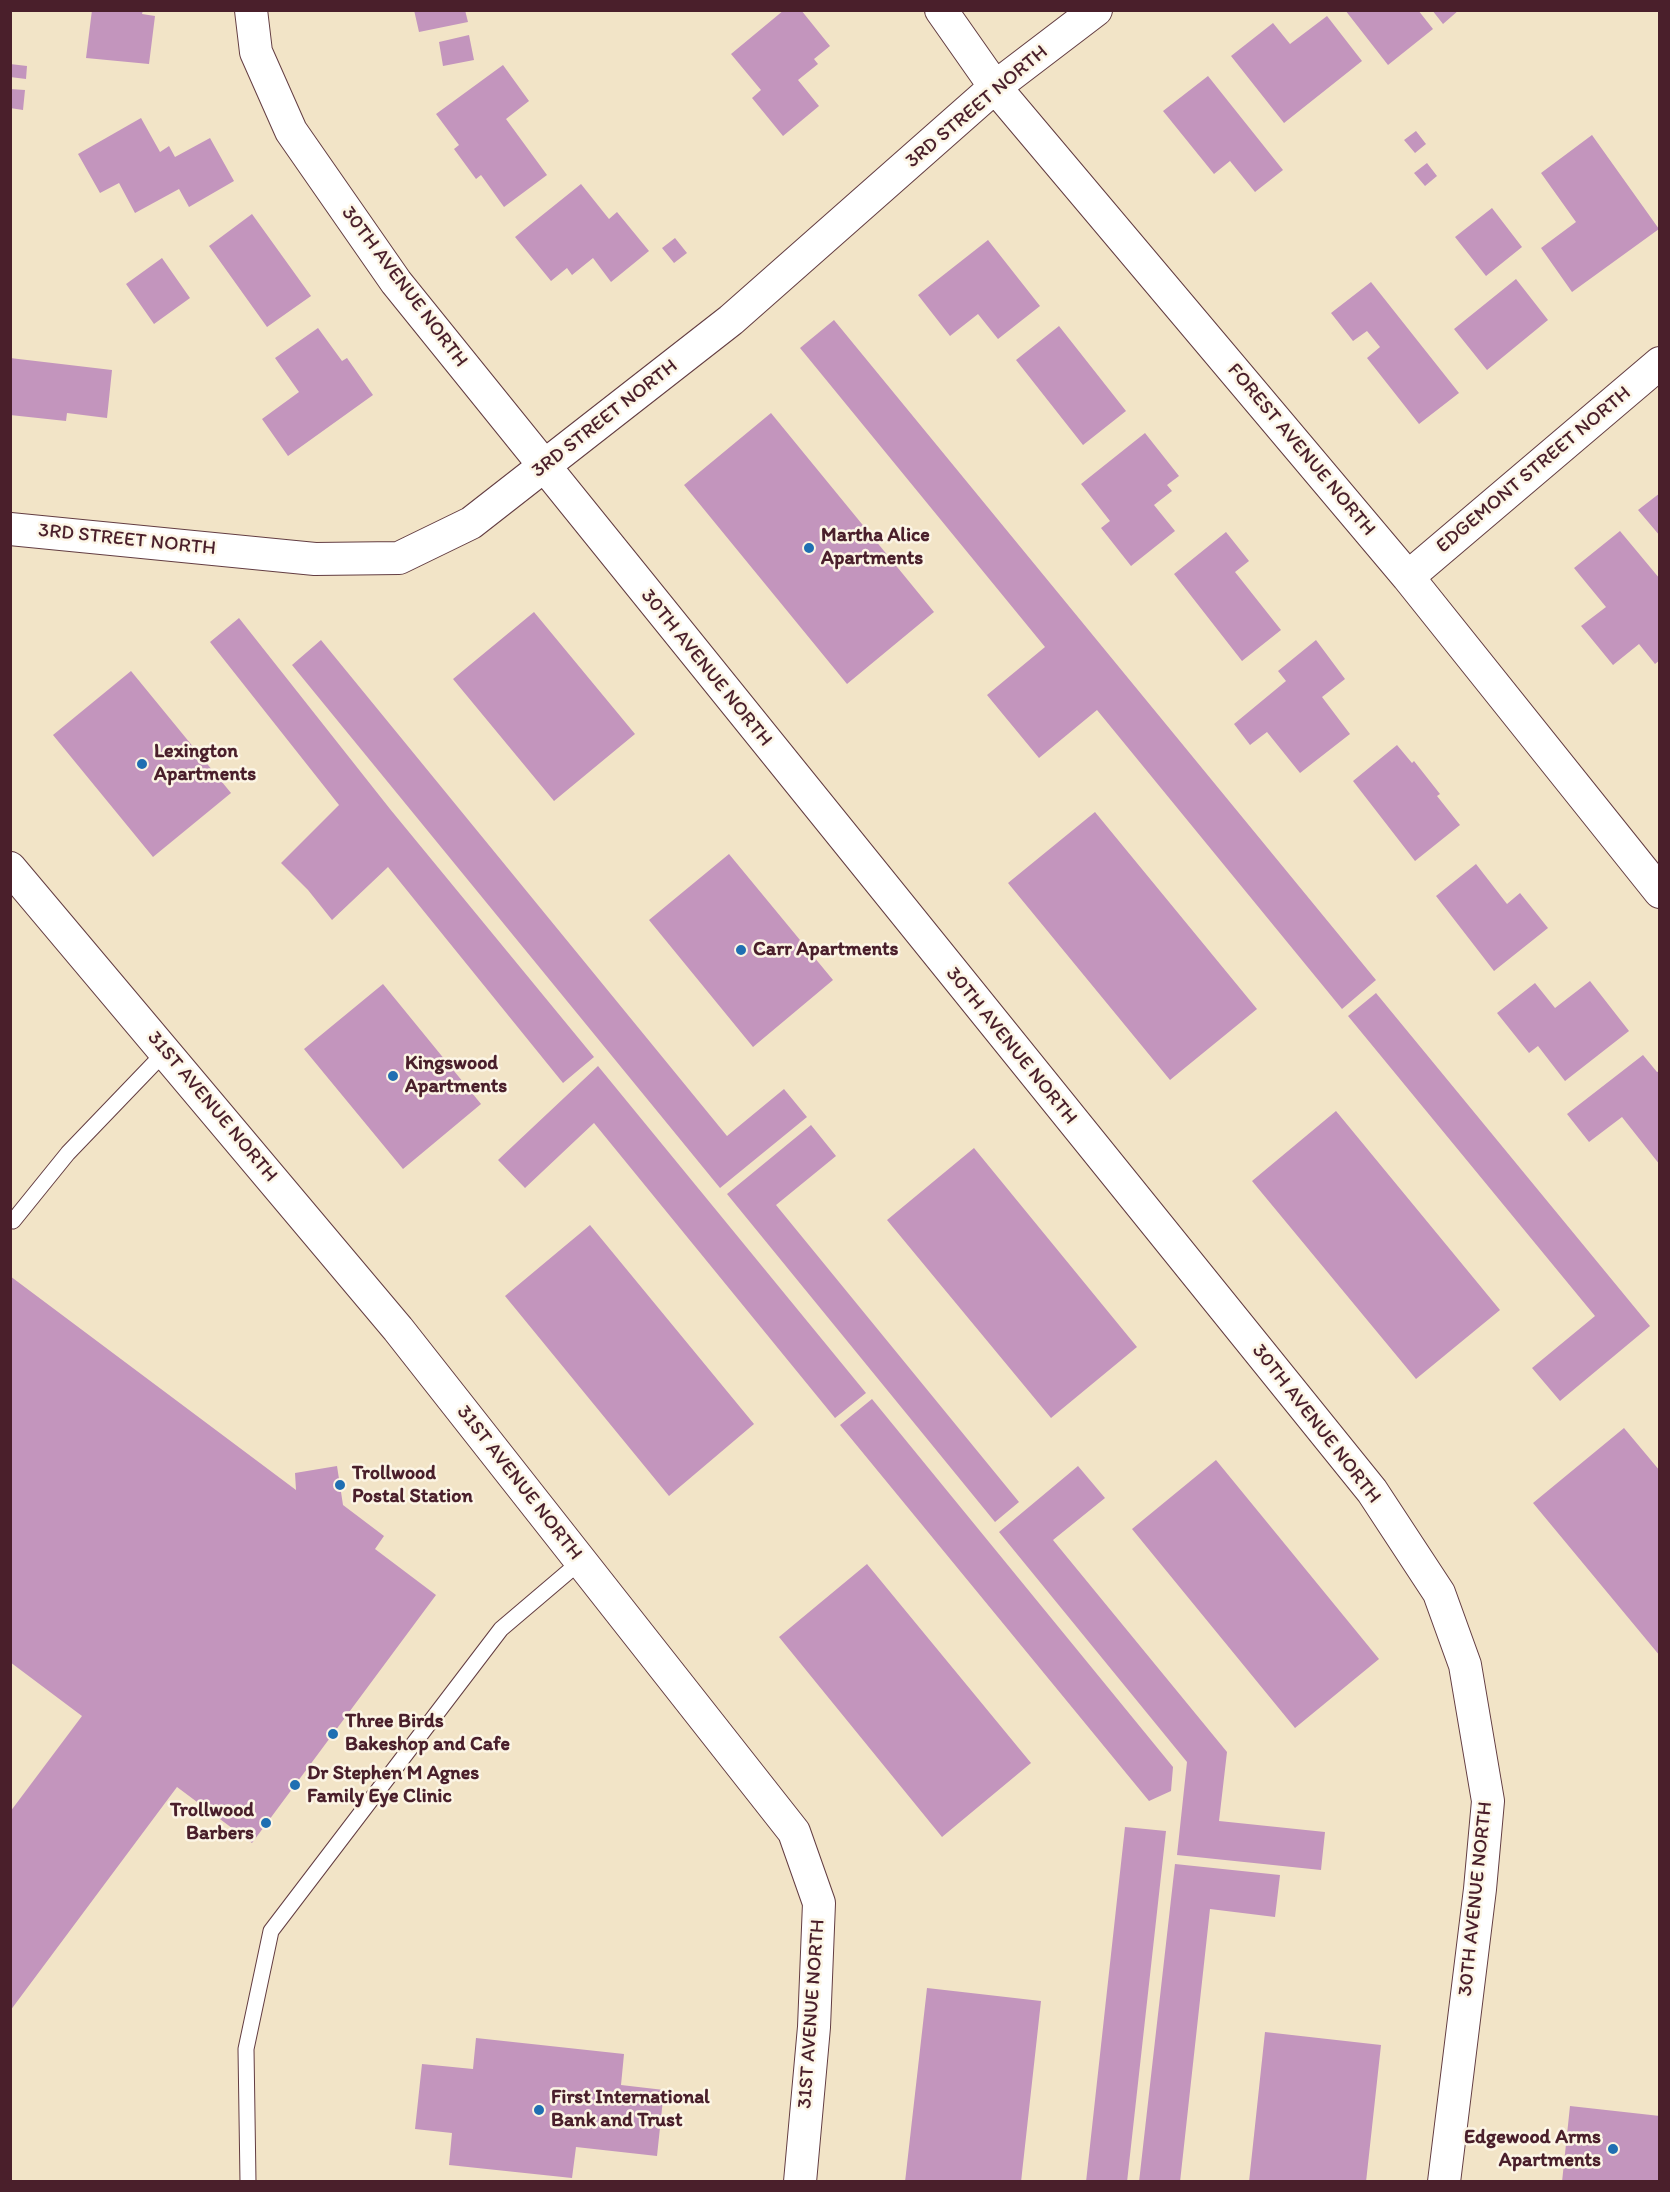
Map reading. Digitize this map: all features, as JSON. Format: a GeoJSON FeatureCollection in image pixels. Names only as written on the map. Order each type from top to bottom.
{"type":"FeatureCollection","features":[{"type":"Feature","properties":{"kind":"street","name":"30TH AVENUE NORTH"},"geometry":{"type":"LineString","coordinates":[[251,10],[256,52],[291,131],[396,282],[1364,1482],[1440,1593],[1465,1665],[1488,1801],[1480,1889],[1444,2181]]}},
{"type":"Feature","properties":{"kind":"street","name":"FOREST AVENUE NORTH"},"geometry":{"type":"LineString","coordinates":[[941,10],[995,87],[1408,577],[1659,892]]}},
{"type":"Feature","properties":{"kind":"street","name":"3RD STREET NORTH"},"geometry":{"type":"LineString","coordinates":[[10,529],[315,559],[399,558],[471,523],[731,320],[995,87],[1096,10]]}},
{"type":"Feature","properties":{"kind":"street","name":"EDGEMONT STREET NORTH"},"geometry":{"type":"LineString","coordinates":[[1408,577],[1659,363]]}},
{"type":"Feature","properties":{"kind":"street","name":"31ST AVENUE NORTH"},"geometry":{"type":"LineString","coordinates":[[10,868],[398,1329],[794,1832],[819,1903],[814,2027],[800,2181]]}},
{"type":"Feature","properties":{"kind":"lane"},"geometry":{"type":"LineString","coordinates":[[10,1220],[13,1221],[68,1153],[165,1052]]}},
{"type":"Feature","properties":{"kind":"lane"},"geometry":{"type":"LineString","coordinates":[[248,2181],[246,2049],[271,1931],[501,1629],[580,1561]]}},
{"type":"Feature","properties":{"kind":"building"},"geometry":{"type":"Polygon","coordinates":[[[92,10],[143,10],[142,14],[155,16],[149,64],[86,58],[92,10]]]}},
{"type":"Feature","properties":{"kind":"building"},"geometry":{"type":"Polygon","coordinates":[[[414,10],[465,10],[468,22],[419,32],[414,10]]]}},
{"type":"Feature","properties":{"kind":"building"},"geometry":{"type":"Polygon","coordinates":[[[784,10],[801,10],[830,46],[814,59],[818,64],[798,80],[819,106],[783,136],[752,98],[761,90],[731,54],[784,10]]]}},
{"type":"Feature","properties":{"kind":"building"},"geometry":{"type":"Polygon","coordinates":[[[1345,10],[1418,10],[1433,29],[1388,65],[1345,10]]]}},
{"type":"Feature","properties":{"kind":"building"},"geometry":{"type":"Polygon","coordinates":[[[1432,10],[1459,10],[1443,24],[1432,10]]]}},
{"type":"Feature","properties":{"kind":"building"},"geometry":{"type":"Polygon","coordinates":[[[1327,16],[1362,61],[1284,123],[1231,56],[1273,23],[1290,44],[1327,16]]]}},
{"type":"Feature","properties":{"kind":"building"},"geometry":{"type":"Polygon","coordinates":[[[469,35],[474,60],[443,66],[439,42],[469,35]]]}},
{"type":"Feature","properties":{"kind":"building"},"geometry":{"type":"Polygon","coordinates":[[[10,64],[27,66],[26,79],[10,77],[10,64]]]}},
{"type":"Feature","properties":{"kind":"building"},"geometry":{"type":"Polygon","coordinates":[[[503,65],[529,101],[506,119],[547,175],[504,207],[481,175],[476,179],[454,149],[459,145],[436,114],[503,65]]]}},
{"type":"Feature","properties":{"kind":"building"},"geometry":{"type":"Polygon","coordinates":[[[1208,76],[1283,170],[1255,192],[1230,161],[1214,174],[1163,111],[1208,76]]]}},
{"type":"Feature","properties":{"kind":"building"},"geometry":{"type":"Polygon","coordinates":[[[10,89],[25,90],[23,110],[10,108],[10,89]]]}},
{"type":"Feature","properties":{"kind":"building"},"geometry":{"type":"Polygon","coordinates":[[[141,118],[160,152],[169,146],[175,157],[210,138],[234,181],[189,207],[179,189],[135,213],[119,183],[100,193],[78,154],[141,118]]]}},
{"type":"Feature","properties":{"kind":"building"},"geometry":{"type":"Polygon","coordinates":[[[1416,131],[1426,144],[1415,153],[1404,140],[1416,131]]]}},
{"type":"Feature","properties":{"kind":"building"},"geometry":{"type":"Polygon","coordinates":[[[1592,135],[1659,229],[1572,292],[1541,248],[1576,222],[1541,173],[1592,135]]]}},
{"type":"Feature","properties":{"kind":"building"},"geometry":{"type":"Polygon","coordinates":[[[1427,163],[1437,176],[1425,186],[1414,173],[1427,163]]]}},
{"type":"Feature","properties":{"kind":"building"},"geometry":{"type":"Polygon","coordinates":[[[581,184],[609,219],[617,212],[649,251],[611,282],[593,258],[572,275],[567,268],[551,281],[515,237],[581,184]]]}},
{"type":"Feature","properties":{"kind":"building"},"geometry":{"type":"Polygon","coordinates":[[[1492,208],[1522,247],[1486,276],[1455,237],[1492,208]]]}},
{"type":"Feature","properties":{"kind":"building"},"geometry":{"type":"Polygon","coordinates":[[[252,214],[311,296],[267,327],[209,246],[252,214]]]}},
{"type":"Feature","properties":{"kind":"building"},"geometry":{"type":"Polygon","coordinates":[[[675,238],[687,253],[674,263],[662,248],[675,238]]]}},
{"type":"Feature","properties":{"kind":"building"},"geometry":{"type":"Polygon","coordinates":[[[988,240],[1040,306],[998,339],[978,314],[950,336],[918,295],[988,240]]]}},
{"type":"Feature","properties":{"kind":"building"},"geometry":{"type":"Polygon","coordinates":[[[162,258],[190,298],[154,324],[126,284],[162,258]]]}},
{"type":"Feature","properties":{"kind":"building"},"geometry":{"type":"Polygon","coordinates":[[[1516,279],[1548,320],[1487,370],[1454,329],[1516,279]]]}},
{"type":"Feature","properties":{"kind":"building"},"geometry":{"type":"Polygon","coordinates":[[[1371,282],[1459,393],[1419,424],[1367,358],[1380,347],[1367,331],[1353,341],[1331,313],[1371,282]]]}},
{"type":"Feature","properties":{"kind":"building"},"geometry":{"type":"Polygon","coordinates":[[[834,320],[1376,980],[1342,1009],[1097,710],[1039,758],[987,695],[1045,647],[800,348],[834,320]]]}},
{"type":"Feature","properties":{"kind":"building"},"geometry":{"type":"Polygon","coordinates":[[[1059,326],[1126,411],[1083,445],[1016,360],[1059,326]]]}},
{"type":"Feature","properties":{"kind":"building"},"geometry":{"type":"Polygon","coordinates":[[[318,328],[342,361],[347,358],[373,395],[288,456],[262,419],[299,392],[275,358],[318,328]]]}},
{"type":"Feature","properties":{"kind":"building"},"geometry":{"type":"Polygon","coordinates":[[[10,358],[112,370],[107,418],[67,413],[66,421],[10,415],[10,358]]]}},
{"type":"Feature","properties":{"kind":"building","name":"Martha Alice Apartments"},"geometry":{"type":"Polygon","coordinates":[[[771,413],[934,612],[847,684],[684,485],[771,413]]]}},
{"type":"Feature","properties":{"kind":"building"},"geometry":{"type":"Polygon","coordinates":[[[1145,433],[1179,476],[1167,485],[1172,491],[1154,505],[1175,531],[1131,566],[1101,528],[1110,521],[1081,484],[1145,433]]]}},
{"type":"Feature","properties":{"kind":"building"},"geometry":{"type":"Polygon","coordinates":[[[1660,493],[1660,536],[1638,510],[1660,493]]]}},
{"type":"Feature","properties":{"kind":"building"},"geometry":{"type":"Polygon","coordinates":[[[1620,531],[1660,579],[1660,660],[1655,664],[1639,644],[1613,665],[1581,626],[1606,607],[1574,568],[1620,531]]]}},
{"type":"Feature","properties":{"kind":"building"},"geometry":{"type":"Polygon","coordinates":[[[1226,532],[1249,561],[1235,572],[1281,630],[1242,661],[1174,574],[1226,532]]]}},
{"type":"Feature","properties":{"kind":"building"},"geometry":{"type":"Polygon","coordinates":[[[534,612],[635,734],[554,801],[453,679],[534,612]]]}},
{"type":"Feature","properties":{"kind":"building"},"geometry":{"type":"Polygon","coordinates":[[[239,618],[390,809],[594,1057],[563,1083],[388,867],[332,920],[308,890],[281,863],[339,805],[210,642],[239,618]]]}},
{"type":"Feature","properties":{"kind":"building"},"geometry":{"type":"Polygon","coordinates":[[[321,640],[727,1136],[784,1089],[807,1117],[720,1188],[292,665],[321,640]]]}},
{"type":"Feature","properties":{"kind":"building"},"geometry":{"type":"Polygon","coordinates":[[[1316,640],[1345,679],[1322,697],[1350,734],[1300,773],[1267,732],[1250,745],[1234,724],[1286,681],[1278,671],[1316,640]]]}},
{"type":"Feature","properties":{"kind":"building","name":"Lexington Apartments"},"geometry":{"type":"Polygon","coordinates":[[[131,671],[231,793],[153,857],[53,735],[131,671]]]}},
{"type":"Feature","properties":{"kind":"building"},"geometry":{"type":"Polygon","coordinates":[[[1397,745],[1412,763],[1414,761],[1440,794],[1437,796],[1460,825],[1415,861],[1353,781],[1397,745]]]}},
{"type":"Feature","properties":{"kind":"building"},"geometry":{"type":"Polygon","coordinates":[[[1095,812],[1257,1009],[1170,1080],[1008,883],[1095,812]]]}},
{"type":"Feature","properties":{"kind":"building","name":"Carr Apartments"},"geometry":{"type":"Polygon","coordinates":[[[729,854],[833,980],[753,1047],[649,920],[729,854]]]}},
{"type":"Feature","properties":{"kind":"building"},"geometry":{"type":"Polygon","coordinates":[[[1476,864],[1507,904],[1520,893],[1548,928],[1494,971],[1436,896],[1476,864]]]}},
{"type":"Feature","properties":{"kind":"building"},"geometry":{"type":"Polygon","coordinates":[[[1590,981],[1629,1031],[1565,1081],[1538,1046],[1529,1053],[1497,1013],[1535,983],[1555,1008],[1590,981]]]}},
{"type":"Feature","properties":{"kind":"building","name":"Kingswood Apartments"},"geometry":{"type":"Polygon","coordinates":[[[383,984],[481,1104],[403,1169],[304,1049],[383,984]]]}},
{"type":"Feature","properties":{"kind":"building"},"geometry":{"type":"Polygon","coordinates":[[[1376,993],[1650,1326],[1560,1401],[1532,1368],[1595,1316],[1348,1016],[1376,993]]]}},
{"type":"Feature","properties":{"kind":"building"},"geometry":{"type":"Polygon","coordinates":[[[1643,1055],[1657,1072],[1660,1071],[1660,1165],[1622,1117],[1589,1142],[1567,1114],[1643,1055]]]}},
{"type":"Feature","properties":{"kind":"building"},"geometry":{"type":"Polygon","coordinates":[[[598,1066],[866,1393],[835,1418],[594,1123],[525,1188],[498,1160],[598,1066]]]}},
{"type":"Feature","properties":{"kind":"building"},"geometry":{"type":"Polygon","coordinates":[[[1336,1111],[1500,1310],[1416,1379],[1252,1181],[1336,1111]]]}},
{"type":"Feature","properties":{"kind":"building"},"geometry":{"type":"Polygon","coordinates":[[[811,1125],[836,1156],[776,1205],[1019,1502],[995,1522],[727,1194],[811,1125]]]}},
{"type":"Feature","properties":{"kind":"building"},"geometry":{"type":"Polygon","coordinates":[[[974,1148],[1137,1347],[1051,1418],[887,1220],[974,1148]]]}},
{"type":"Feature","properties":{"kind":"building"},"geometry":{"type":"Polygon","coordinates":[[[590,1225],[754,1424],[669,1496],[505,1296],[590,1225]]]}},
{"type":"Feature","properties":{"kind":"building"},"geometry":{"type":"Polygon","coordinates":[[[10,1276],[296,1490],[295,1473],[337,1466],[343,1505],[384,1536],[375,1549],[436,1595],[252,1843],[177,1787],[10,2011],[10,1812],[82,1716],[10,1662],[10,1276]]]}},
{"type":"Feature","properties":{"kind":"building"},"geometry":{"type":"Polygon","coordinates":[[[872,1399],[1173,1767],[1171,1791],[1149,1801],[840,1425],[872,1399]]]}},
{"type":"Feature","properties":{"kind":"building"},"geometry":{"type":"Polygon","coordinates":[[[1624,1428],[1660,1471],[1660,1656],[1533,1503],[1624,1428]]]}},
{"type":"Feature","properties":{"kind":"building"},"geometry":{"type":"Polygon","coordinates":[[[1216,1460],[1379,1659],[1295,1728],[1132,1529],[1216,1460]]]}},
{"type":"Feature","properties":{"kind":"building"},"geometry":{"type":"Polygon","coordinates":[[[1078,1466],[1105,1498],[1053,1540],[1227,1752],[1219,1821],[1325,1832],[1321,1870],[1177,1855],[1187,1762],[999,1532],[1078,1466]]]}},
{"type":"Feature","properties":{"kind":"building"},"geometry":{"type":"Polygon","coordinates":[[[867,1564],[1031,1763],[942,1837],[779,1637],[867,1564]]]}},
{"type":"Feature","properties":{"kind":"building"},"geometry":{"type":"Polygon","coordinates":[[[1125,1827],[1166,1831],[1127,2182],[1086,2182],[1125,1827]]]}},
{"type":"Feature","properties":{"kind":"building"},"geometry":{"type":"Polygon","coordinates":[[[1175,1864],[1280,1875],[1275,1917],[1210,1909],[1180,2182],[1139,2182],[1175,1864]]]}},
{"type":"Feature","properties":{"kind":"building"},"geometry":{"type":"Polygon","coordinates":[[[927,1988],[1041,2001],[1021,2182],[905,2182],[927,1988]]]}},
{"type":"Feature","properties":{"kind":"building"},"geometry":{"type":"Polygon","coordinates":[[[1265,2032],[1381,2045],[1366,2182],[1249,2182],[1265,2032]]]}},
{"type":"Feature","properties":{"kind":"building","name":"First International Bank and Trust"},"geometry":{"type":"Polygon","coordinates":[[[476,2038],[624,2054],[621,2085],[664,2090],[657,2156],[576,2147],[572,2178],[449,2165],[452,2133],[415,2129],[422,2064],[473,2069],[476,2038]]]}},
{"type":"Feature","properties":{"kind":"building","name":"Edgewood Arms Apartments"},"geometry":{"type":"Polygon","coordinates":[[[1570,2106],[1660,2116],[1660,2182],[1562,2182],[1570,2106]]]}},
{"type":"Feature","properties":{"kind":"place","name":"Martha Alice Apartments"},"geometry":{"type":"Point","coordinates":[809,548]}},
{"type":"Feature","properties":{"kind":"place","name":"Lexington Apartments"},"geometry":{"type":"Point","coordinates":[142,764]}},
{"type":"Feature","properties":{"kind":"place","name":"Carr Apartments"},"geometry":{"type":"Point","coordinates":[741,950]}},
{"type":"Feature","properties":{"kind":"place","name":"Kingswood Apartments"},"geometry":{"type":"Point","coordinates":[393,1076]}},
{"type":"Feature","properties":{"kind":"place","name":"Trollwood Postal Station"},"geometry":{"type":"Point","coordinates":[340,1485]}},
{"type":"Feature","properties":{"kind":"place","name":"Three Birds Bakeshop and Cafe"},"geometry":{"type":"Point","coordinates":[333,1734]}},
{"type":"Feature","properties":{"kind":"place","name":"Dr Stephen M Agnes Family Eye Clinic"},"geometry":{"type":"Point","coordinates":[295,1785]}},
{"type":"Feature","properties":{"kind":"place","name":"Trollwood Barbers"},"geometry":{"type":"Point","coordinates":[266,1823]}},
{"type":"Feature","properties":{"kind":"place","name":"First International Bank and Trust"},"geometry":{"type":"Point","coordinates":[539,2110]}},
{"type":"Feature","properties":{"kind":"place","name":"Edgewood Arms Apartments"},"geometry":{"type":"Point","coordinates":[1613,2149]}}]}
